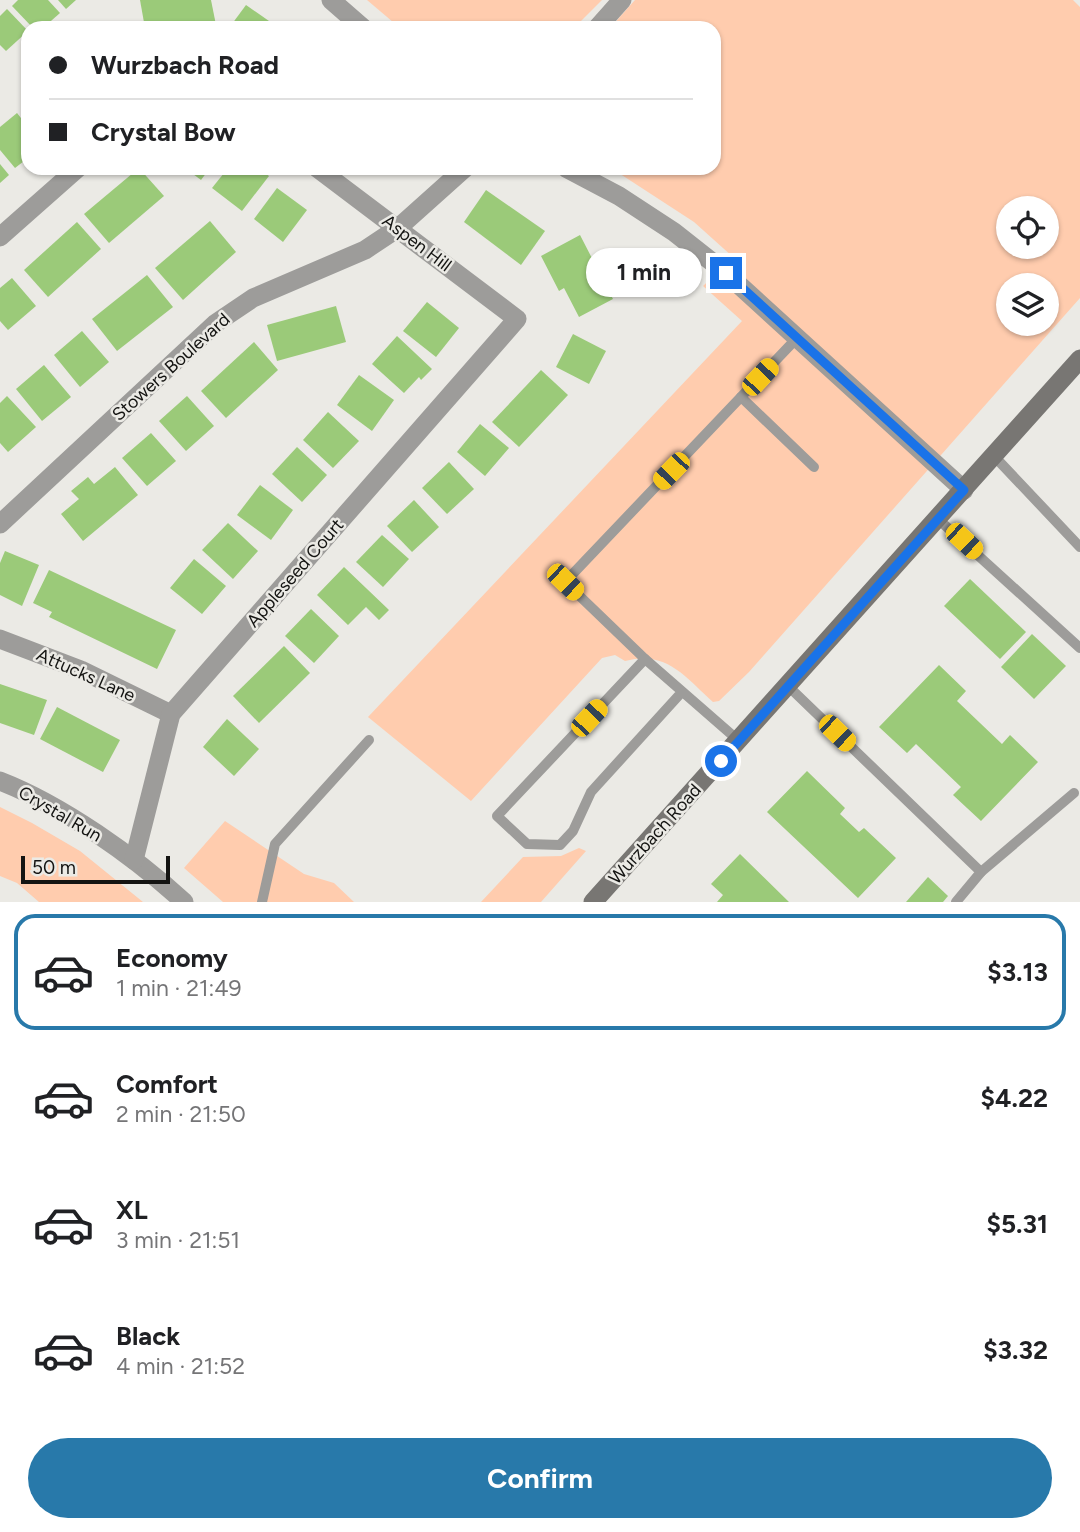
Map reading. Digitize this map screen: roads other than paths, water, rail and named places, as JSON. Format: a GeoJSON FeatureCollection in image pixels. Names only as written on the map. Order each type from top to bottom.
{"type":"FeatureCollection","features":[{"type":"Feature","properties":{"kind":"main road","name":"Wurzbach Road"},"geometry":{"type":"LineString","coordinates":[[593,902],[1080,359]]}},
{"type":"Feature","properties":{"kind":"street"},"geometry":{"type":"LineString","coordinates":[[331,0],[355,21]]}},
{"type":"Feature","properties":{"kind":"street"},"geometry":{"type":"LineString","coordinates":[[603,21],[622,0]]}},
{"type":"Feature","properties":{"kind":"street"},"geometry":{"type":"LineString","coordinates":[[0,237],[70,175]]}},
{"type":"Feature","properties":{"kind":"street","name":"Aspen Hill"},"geometry":{"type":"LineString","coordinates":[[326,175],[517,319]]}},
{"type":"Feature","properties":{"kind":"street","name":"Stowers Boulevard"},"geometry":{"type":"LineString","coordinates":[[0,524],[216,323],[253,298],[365,250],[398,228],[457,175]]}},
{"type":"Feature","properties":{"kind":"street"},"geometry":{"type":"LineString","coordinates":[[579,175],[619,196],[674,232],[726,273],[964,490]]}},
{"type":"Feature","properties":{"kind":"street","name":"Appleseed Court"},"geometry":{"type":"LineString","coordinates":[[134,860],[171,714],[517,319]]}},
{"type":"Feature","properties":{"kind":"street","name":"Attucks Lane"},"geometry":{"type":"LineString","coordinates":[[0,639],[81,670],[171,714]]}},
{"type":"Feature","properties":{"kind":"street","name":"Crystal Run"},"geometry":{"type":"LineString","coordinates":[[0,781],[88,828],[134,860],[184,902]]}},
{"type":"Feature","properties":{"kind":"lane"},"geometry":{"type":"LineString","coordinates":[[739,741],[681,693],[565,582],[797,338]]}},
{"type":"Feature","properties":{"kind":"lane"},"geometry":{"type":"LineString","coordinates":[[741,397],[814,467]]}},
{"type":"Feature","properties":{"kind":"lane"},"geometry":{"type":"LineString","coordinates":[[994,456],[1080,547]]}},
{"type":"Feature","properties":{"kind":"lane"},"geometry":{"type":"LineString","coordinates":[[938,519],[1080,648]]}},
{"type":"Feature","properties":{"kind":"lane"},"geometry":{"type":"LineString","coordinates":[[645,659],[497,816],[527,844],[560,845],[573,831],[591,792],[681,693]]}},
{"type":"Feature","properties":{"kind":"lane"},"geometry":{"type":"LineString","coordinates":[[788,686],[981,872]]}},
{"type":"Feature","properties":{"kind":"lane"},"geometry":{"type":"LineString","coordinates":[[262,902],[275,844],[369,740]]}},
{"type":"Feature","properties":{"kind":"lane"},"geometry":{"type":"LineString","coordinates":[[956,902],[981,872],[1074,793]]}}]}
